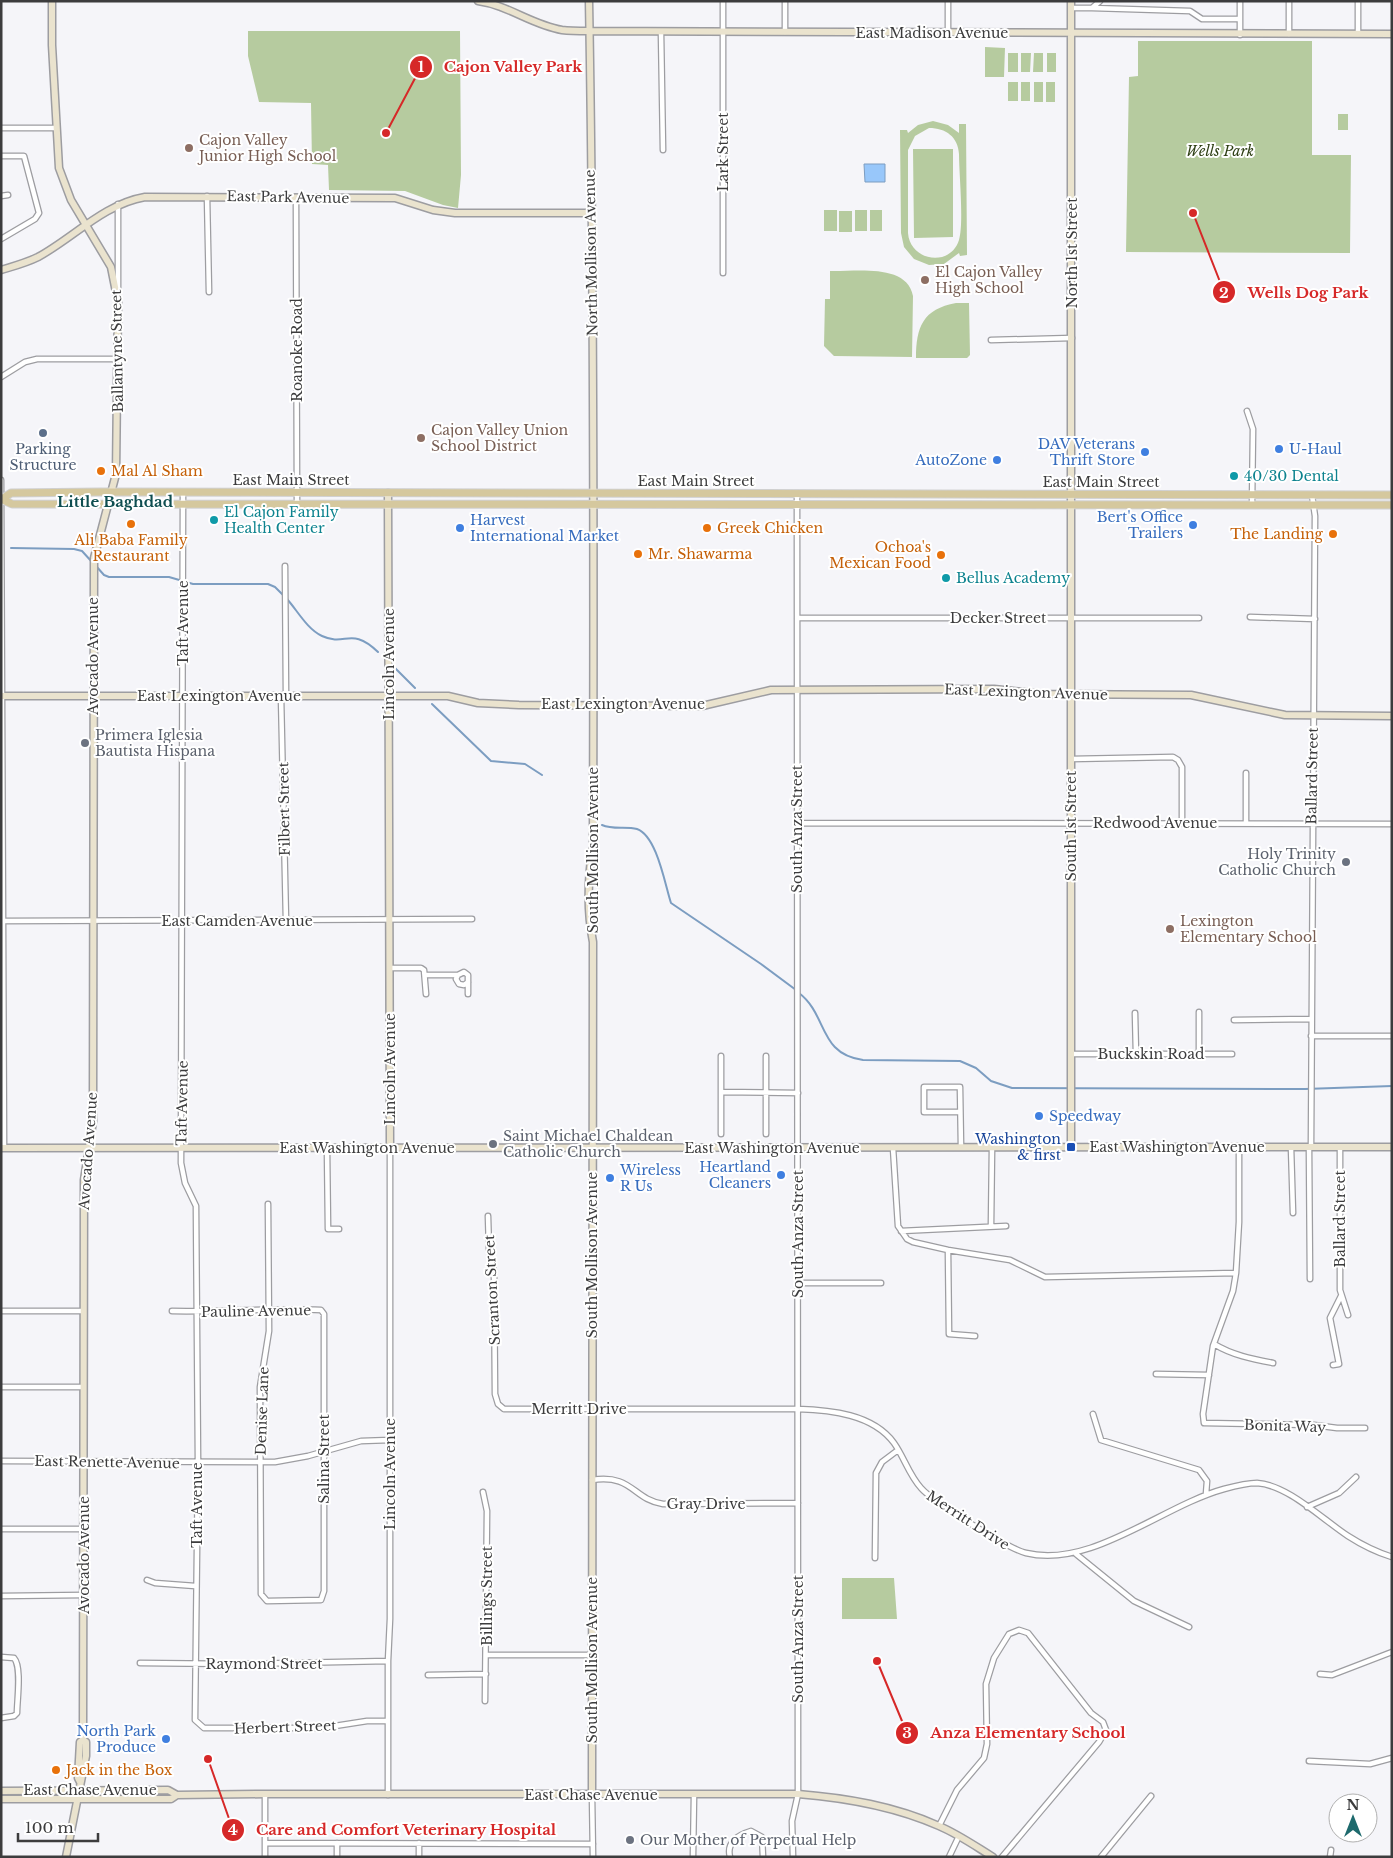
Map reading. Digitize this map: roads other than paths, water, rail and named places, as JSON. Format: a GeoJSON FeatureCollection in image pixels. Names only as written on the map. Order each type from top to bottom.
{"type":"FeatureCollection","features":[{"type":"Feature","properties":{"kind":"main road","name":"Ballantyne Street"},"geometry":{"type":"LineString","coordinates":[[52,1],[59,168],[64,186],[86,226],[112,266],[118,302],[116,468],[109,504]]}},
{"type":"Feature","properties":{"kind":"main road","name":"East Madison Avenue"},"geometry":{"type":"LineString","coordinates":[[478,1],[509,9],[562,30],[589,31],[1240,35],[1392,34]]}},
{"type":"Feature","properties":{"kind":"main road","name":"North Mollison Avenue"},"geometry":{"type":"LineString","coordinates":[[589,1],[592,213],[592,504]]}},
{"type":"Feature","properties":{"kind":"main road","name":"North 1st Street"},"geometry":{"type":"LineString","coordinates":[[1071,5],[1072,505]]}},
{"type":"Feature","properties":{"kind":"main road","name":"East Park Avenue"},"geometry":{"type":"LineString","coordinates":[[1,270],[23,264],[38,257],[118,204],[144,197],[395,198],[433,210],[455,213],[592,213]]}},
{"type":"Feature","properties":{"kind":"main road","name":"East Main Street"},"geometry":{"type":"LineString","coordinates":[[1392,495],[112,492],[11,493],[2,498],[12,504],[1392,505]]}},
{"type":"Feature","properties":{"kind":"main road","name":"Lincoln Avenue"},"geometry":{"type":"LineString","coordinates":[[388,493],[390,1148]]}},
{"type":"Feature","properties":{"kind":"main road"},"geometry":{"type":"LineString","coordinates":[[454,493],[454,505]]}},
{"type":"Feature","properties":{"kind":"main road","name":"Avocado Avenue"},"geometry":{"type":"LineString","coordinates":[[66,1857],[78,1791],[80,1782],[83,1779],[86,1756],[86,1742],[83,1740],[83,1311],[84,1180],[93,1121],[94,558],[109,504]]}},
{"type":"Feature","properties":{"kind":"main road","name":"South Mollison Avenue"},"geometry":{"type":"LineString","coordinates":[[592,504],[594,705],[593,845],[590,880],[590,928],[593,942],[592,1795]]}},
{"type":"Feature","properties":{"kind":"main road","name":"South 1st Street"},"geometry":{"type":"LineString","coordinates":[[1071,1148],[1072,505]]}},
{"type":"Feature","properties":{"kind":"main road","name":"East Lexington Avenue"},"geometry":{"type":"LineString","coordinates":[[2,696],[448,696],[478,702],[519,705],[702,706],[771,690],[994,689],[1071,694],[1191,695],[1210,697],[1268,712],[1313,716],[1392,716]]}},
{"type":"Feature","properties":{"kind":"main road","name":"East Washington Avenue"},"geometry":{"type":"LineString","coordinates":[[2,1148],[1392,1147]]}},
{"type":"Feature","properties":{"kind":"main road","name":"East Chase Avenue"},"geometry":{"type":"LineString","coordinates":[[1,1791],[168,1790],[177,1795],[798,1794],[838,1797],[874,1804],[939,1826],[993,1857]]}},
{"type":"Feature","properties":{"kind":"main road","name":"East Chase Avenue"},"geometry":{"type":"LineString","coordinates":[[1,1799],[171,1799],[177,1795]]}},
{"type":"Feature","properties":{"kind":"street","name":"Lark Street"},"geometry":{"type":"LineString","coordinates":[[722,273],[723,1]]}},
{"type":"Feature","properties":{"kind":"street"},"geometry":{"type":"LineString","coordinates":[[785,1],[785,32]]}},
{"type":"Feature","properties":{"kind":"street"},"geometry":{"type":"LineString","coordinates":[[948,1],[948,33]]}},
{"type":"Feature","properties":{"kind":"street"},"geometry":{"type":"LineString","coordinates":[[1092,8],[1100,1]]}},
{"type":"Feature","properties":{"kind":"street"},"geometry":{"type":"LineString","coordinates":[[1240,1],[1240,35]]}},
{"type":"Feature","properties":{"kind":"street"},"geometry":{"type":"LineString","coordinates":[[1289,1],[1289,34]]}},
{"type":"Feature","properties":{"kind":"street"},"geometry":{"type":"LineString","coordinates":[[1358,1],[1358,34]]}},
{"type":"Feature","properties":{"kind":"street"},"geometry":{"type":"LineString","coordinates":[[1071,5],[1092,8],[1190,11],[1202,19],[1240,19]]}},
{"type":"Feature","properties":{"kind":"street"},"geometry":{"type":"LineString","coordinates":[[660,32],[663,150]]}},
{"type":"Feature","properties":{"kind":"street"},"geometry":{"type":"LineString","coordinates":[[1,128],[56,128]]}},
{"type":"Feature","properties":{"kind":"street"},"geometry":{"type":"LineString","coordinates":[[1,156],[24,156],[39,213],[36,220],[1,239]]}},
{"type":"Feature","properties":{"kind":"street"},"geometry":{"type":"LineString","coordinates":[[1,196],[8,195]]}},
{"type":"Feature","properties":{"kind":"street"},"geometry":{"type":"LineString","coordinates":[[207,196],[209,292]]}},
{"type":"Feature","properties":{"kind":"street","name":"Roanoke Road"},"geometry":{"type":"LineString","coordinates":[[296,197],[297,504]]}},
{"type":"Feature","properties":{"kind":"street"},"geometry":{"type":"LineString","coordinates":[[118,204],[118,302]]}},
{"type":"Feature","properties":{"kind":"street"},"geometry":{"type":"LineString","coordinates":[[991,340],[1072,338]]}},
{"type":"Feature","properties":{"kind":"street"},"geometry":{"type":"LineString","coordinates":[[1,377],[25,362],[37,359],[118,359]]}},
{"type":"Feature","properties":{"kind":"street"},"geometry":{"type":"LineString","coordinates":[[1246,411],[1253,429],[1252,505]]}},
{"type":"Feature","properties":{"kind":"street"},"geometry":{"type":"LineString","coordinates":[[1,480],[2,1148]]}},
{"type":"Feature","properties":{"kind":"street","name":"Taft Avenue"},"geometry":{"type":"LineString","coordinates":[[183,493],[183,1067],[181,1169],[196,1206],[195,1311],[198,1462],[195,1710]]}},
{"type":"Feature","properties":{"kind":"street","name":"South Anza Street"},"geometry":{"type":"LineString","coordinates":[[793,1857],[792,1822],[798,1794],[797,494]]}},
{"type":"Feature","properties":{"kind":"street","name":"Ballard Street"},"geometry":{"type":"LineString","coordinates":[[1310,1279],[1315,619],[1314,505],[1312,496]]}},
{"type":"Feature","properties":{"kind":"street","name":"Filbert Street"},"geometry":{"type":"LineString","coordinates":[[285,566],[286,921]]}},
{"type":"Feature","properties":{"kind":"street","name":"Decker Street"},"geometry":{"type":"LineString","coordinates":[[797,618],[1072,618],[1140,616],[1199,618]]}},
{"type":"Feature","properties":{"kind":"street"},"geometry":{"type":"LineString","coordinates":[[1250,617],[1315,619]]}},
{"type":"Feature","properties":{"kind":"street"},"geometry":{"type":"LineString","coordinates":[[1071,759],[1173,757],[1182,766],[1182,823]]}},
{"type":"Feature","properties":{"kind":"street"},"geometry":{"type":"LineString","coordinates":[[1246,773],[1246,823]]}},
{"type":"Feature","properties":{"kind":"street","name":"Redwood Avenue"},"geometry":{"type":"LineString","coordinates":[[797,823],[1392,824]]}},
{"type":"Feature","properties":{"kind":"street","name":"East Camden Avenue"},"geometry":{"type":"LineString","coordinates":[[2,922],[472,920]]}},
{"type":"Feature","properties":{"kind":"street"},"geometry":{"type":"LineString","coordinates":[[390,968],[421,968],[426,975],[426,994]]}},
{"type":"Feature","properties":{"kind":"street"},"geometry":{"type":"LineString","coordinates":[[426,975],[458,975],[462,972],[469,978],[468,994]]}},
{"type":"Feature","properties":{"kind":"street"},"geometry":{"type":"LineString","coordinates":[[458,975],[456,979],[459,984],[464,985],[468,982]]}},
{"type":"Feature","properties":{"kind":"street"},"geometry":{"type":"LineString","coordinates":[[1199,1012],[1199,1054]]}},
{"type":"Feature","properties":{"kind":"street"},"geometry":{"type":"LineString","coordinates":[[1135,1013],[1136,1054]]}},
{"type":"Feature","properties":{"kind":"street"},"geometry":{"type":"LineString","coordinates":[[1234,1020],[1311,1018]]}},
{"type":"Feature","properties":{"kind":"street"},"geometry":{"type":"LineString","coordinates":[[1311,1036],[1392,1036]]}},
{"type":"Feature","properties":{"kind":"street","name":"Buckskin Road"},"geometry":{"type":"LineString","coordinates":[[1071,1054],[1232,1054]]}},
{"type":"Feature","properties":{"kind":"street"},"geometry":{"type":"LineString","coordinates":[[721,1056],[721,1134]]}},
{"type":"Feature","properties":{"kind":"street"},"geometry":{"type":"LineString","coordinates":[[766,1056],[766,1134]]}},
{"type":"Feature","properties":{"kind":"street"},"geometry":{"type":"LineString","coordinates":[[960,1112],[924,1112],[924,1087],[960,1088],[961,1148]]}},
{"type":"Feature","properties":{"kind":"street"},"geometry":{"type":"LineString","coordinates":[[721,1092],[798,1093]]}},
{"type":"Feature","properties":{"kind":"street"},"geometry":{"type":"LineString","coordinates":[[1156,1374],[1208,1375],[1214,1344],[1233,1291],[1236,1273],[1239,1222],[1239,1147]]}},
{"type":"Feature","properties":{"kind":"street"},"geometry":{"type":"LineString","coordinates":[[1291,1147],[1293,1213]]}},
{"type":"Feature","properties":{"kind":"street","name":"Ballard Street"},"geometry":{"type":"LineString","coordinates":[[1340,1147],[1340,1293]]}},
{"type":"Feature","properties":{"kind":"street"},"geometry":{"type":"LineString","coordinates":[[327,1148],[328,1229],[339,1229]]}},
{"type":"Feature","properties":{"kind":"street","name":"Lincoln Avenue"},"geometry":{"type":"LineString","coordinates":[[388,1795],[390,1148]]}},
{"type":"Feature","properties":{"kind":"street"},"geometry":{"type":"LineString","coordinates":[[893,1148],[895,1206],[898,1226],[907,1239],[948,1250],[1010,1260],[1045,1277],[1236,1273]]}},
{"type":"Feature","properties":{"kind":"street"},"geometry":{"type":"LineString","coordinates":[[991,1226],[992,1148]]}},
{"type":"Feature","properties":{"kind":"street","name":"Denise Lane"},"geometry":{"type":"LineString","coordinates":[[261,1589],[260,1387],[269,1333],[268,1204]]}},
{"type":"Feature","properties":{"kind":"street","name":"Scranton Street"},"geometry":{"type":"LineString","coordinates":[[488,1216],[489,1249],[494,1271],[495,1394]]}},
{"type":"Feature","properties":{"kind":"street"},"geometry":{"type":"LineString","coordinates":[[901,1231],[1006,1226]]}},
{"type":"Feature","properties":{"kind":"street"},"geometry":{"type":"LineString","coordinates":[[948,1250],[949,1334],[975,1336]]}},
{"type":"Feature","properties":{"kind":"street"},"geometry":{"type":"LineString","coordinates":[[798,1283],[881,1283]]}},
{"type":"Feature","properties":{"kind":"street"},"geometry":{"type":"LineString","coordinates":[[1340,1293],[1348,1315]]}},
{"type":"Feature","properties":{"kind":"street"},"geometry":{"type":"LineString","coordinates":[[1333,1365],[1339,1364],[1330,1318],[1340,1293]]}},
{"type":"Feature","properties":{"kind":"street","name":"Pauline Avenue"},"geometry":{"type":"LineString","coordinates":[[172,1311],[322,1310],[324,1328]]}},
{"type":"Feature","properties":{"kind":"street"},"geometry":{"type":"LineString","coordinates":[[1,1311],[83,1311]]}},
{"type":"Feature","properties":{"kind":"street","name":"Salina Street"},"geometry":{"type":"LineString","coordinates":[[261,1589],[262,1597],[267,1601],[321,1600],[324,1590],[324,1328]]}},
{"type":"Feature","properties":{"kind":"street"},"geometry":{"type":"LineString","coordinates":[[1214,1344],[1224,1350],[1273,1363]]}},
{"type":"Feature","properties":{"kind":"street","name":"Bonita Way"},"geometry":{"type":"LineString","coordinates":[[1208,1375],[1202,1414],[1204,1424],[1314,1424],[1337,1428],[1365,1428]]}},
{"type":"Feature","properties":{"kind":"street"},"geometry":{"type":"LineString","coordinates":[[1,1387],[83,1387]]}},
{"type":"Feature","properties":{"kind":"street","name":"Merritt Drive"},"geometry":{"type":"LineString","coordinates":[[495,1394],[498,1404],[504,1409],[798,1409],[822,1410],[864,1420],[886,1434],[898,1450],[916,1482],[930,1497],[1009,1546],[1037,1555],[1076,1554],[1206,1494],[1245,1484],[1262,1484],[1281,1490],[1368,1548],[1392,1557]]}},
{"type":"Feature","properties":{"kind":"street"},"geometry":{"type":"LineString","coordinates":[[1093,1414],[1101,1440],[1199,1470],[1207,1482],[1206,1494]]}},
{"type":"Feature","properties":{"kind":"street","name":"East Renette Avenue"},"geometry":{"type":"LineString","coordinates":[[1,1461],[260,1463],[293,1460],[361,1441],[390,1440]]}},
{"type":"Feature","properties":{"kind":"street"},"geometry":{"type":"LineString","coordinates":[[875,1558],[876,1473],[882,1462],[898,1450]]}},
{"type":"Feature","properties":{"kind":"street"},"geometry":{"type":"LineString","coordinates":[[1307,1507],[1339,1493],[1356,1477]]}},
{"type":"Feature","properties":{"kind":"street","name":"Gray Drive"},"geometry":{"type":"LineString","coordinates":[[592,1480],[605,1478],[620,1480],[634,1487],[647,1499],[663,1504],[798,1503]]}},
{"type":"Feature","properties":{"kind":"street","name":"Billings Street"},"geometry":{"type":"LineString","coordinates":[[482,1492],[487,1511],[487,1655],[485,1701]]}},
{"type":"Feature","properties":{"kind":"street"},"geometry":{"type":"LineString","coordinates":[[1,1529],[84,1529]]}},
{"type":"Feature","properties":{"kind":"street"},"geometry":{"type":"LineString","coordinates":[[1076,1554],[1134,1601],[1188,1626]]}},
{"type":"Feature","properties":{"kind":"street"},"geometry":{"type":"LineString","coordinates":[[147,1580],[155,1584],[195,1586]]}},
{"type":"Feature","properties":{"kind":"street"},"geometry":{"type":"LineString","coordinates":[[1,1596],[84,1595]]}},
{"type":"Feature","properties":{"kind":"street"},"geometry":{"type":"LineString","coordinates":[[939,1826],[957,1790],[984,1758],[987,1744],[986,1684],[989,1670],[1009,1634],[1019,1630],[1028,1633],[1091,1713],[1103,1722],[1106,1730],[1099,1742],[1002,1857]]}},
{"type":"Feature","properties":{"kind":"street"},"geometry":{"type":"LineString","coordinates":[[1320,1674],[1332,1675],[1392,1652]]}},
{"type":"Feature","properties":{"kind":"street"},"geometry":{"type":"LineString","coordinates":[[487,1655],[592,1655]]}},
{"type":"Feature","properties":{"kind":"street"},"geometry":{"type":"LineString","coordinates":[[1,1657],[14,1658],[17,1662],[18,1670],[17,1713],[1,1718]]}},
{"type":"Feature","properties":{"kind":"street","name":"Raymond Street"},"geometry":{"type":"LineString","coordinates":[[140,1662],[195,1665],[332,1664],[388,1660]]}},
{"type":"Feature","properties":{"kind":"street"},"geometry":{"type":"LineString","coordinates":[[428,1675],[486,1674]]}},
{"type":"Feature","properties":{"kind":"street","name":"Herbert Street"},"geometry":{"type":"LineString","coordinates":[[195,1710],[195,1720],[204,1728],[322,1728],[367,1721],[388,1721]]}},
{"type":"Feature","properties":{"kind":"street"},"geometry":{"type":"LineString","coordinates":[[1308,1761],[1370,1764],[1392,1758]]}},
{"type":"Feature","properties":{"kind":"street"},"geometry":{"type":"LineString","coordinates":[[265,1794],[265,1857]]}},
{"type":"Feature","properties":{"kind":"street"},"geometry":{"type":"LineString","coordinates":[[692,1857],[694,1794]]}},
{"type":"Feature","properties":{"kind":"street","name":"South Mollison Avenue"},"geometry":{"type":"LineString","coordinates":[[592,1795],[594,1857]]}},
{"type":"Feature","properties":{"kind":"street"},"geometry":{"type":"LineString","coordinates":[[1101,1857],[1151,1796]]}},
{"type":"Feature","properties":{"kind":"street"},"geometry":{"type":"LineString","coordinates":[[730,1857],[729,1848],[731,1842],[751,1831],[762,1837],[763,1857]]}},
{"type":"Feature","properties":{"kind":"street"},"geometry":{"type":"LineString","coordinates":[[949,1857],[959,1836]]}},
{"type":"Feature","properties":{"kind":"street"},"geometry":{"type":"LineString","coordinates":[[265,1843],[593,1844]]}},
{"type":"Feature","properties":{"kind":"street"},"geometry":{"type":"LineString","coordinates":[[337,1843],[337,1857]]}},
{"type":"Feature","properties":{"kind":"street"},"geometry":{"type":"LineString","coordinates":[[419,1843],[419,1857]]}},
{"type":"Feature","properties":{"kind":"street"},"geometry":{"type":"LineString","coordinates":[[1330,1857],[1331,1850]]}},
{"type":"Feature","properties":{"kind":"water"},"geometry":{"type":"Polygon","coordinates":[[[864,164],[885,164],[885,182],[865,182],[864,164]]]}},
{"type":"Feature","properties":{"kind":"waterway"},"geometry":{"type":"LineString","coordinates":[[11,548],[74,549],[82,551],[92,562]]}},
{"type":"Feature","properties":{"kind":"waterway"},"geometry":{"type":"LineString","coordinates":[[96,566],[104,575],[109,577],[169,577],[193,584],[268,584],[275,587],[284,596]]}},
{"type":"Feature","properties":{"kind":"waterway"},"geometry":{"type":"LineString","coordinates":[[287,599],[307,624],[322,636],[330,639],[355,638],[369,644],[378,652]]}},
{"type":"Feature","properties":{"kind":"waterway"},"geometry":{"type":"LineString","coordinates":[[395,668],[415,688]]}},
{"type":"Feature","properties":{"kind":"waterway"},"geometry":{"type":"LineString","coordinates":[[432,704],[491,761],[525,764],[542,775]]}},
{"type":"Feature","properties":{"kind":"waterway"},"geometry":{"type":"LineString","coordinates":[[602,825],[637,829],[644,833],[655,851],[671,903],[796,990]]}},
{"type":"Feature","properties":{"kind":"waterway"},"geometry":{"type":"LineString","coordinates":[[799,993],[815,1012],[831,1042],[838,1050],[849,1056],[863,1060],[960,1061],[976,1068],[991,1081],[1012,1088],[1305,1089],[1392,1086]]}},
{"type":"Feature","properties":{"kind":"place","name":"Cajon Valley Park"},"geometry":{"type":"Point","coordinates":[386,133]}},
{"type":"Feature","properties":{"kind":"place","name":"Cajon Valley Junior High School"},"geometry":{"type":"Point","coordinates":[189,148]}},
{"type":"Feature","properties":{"kind":"place","name":"Wells Dog Park"},"geometry":{"type":"Point","coordinates":[1193,213]}},
{"type":"Feature","properties":{"kind":"place","name":"El Cajon Valley High School"},"geometry":{"type":"Point","coordinates":[925,280]}},
{"type":"Feature","properties":{"kind":"place","name":"Parking Structure"},"geometry":{"type":"Point","coordinates":[43,433]}},
{"type":"Feature","properties":{"kind":"place","name":"Cajon Valley Union School District"},"geometry":{"type":"Point","coordinates":[421,438]}},
{"type":"Feature","properties":{"kind":"place","name":"U-Haul"},"geometry":{"type":"Point","coordinates":[1279,449]}},
{"type":"Feature","properties":{"kind":"place","name":"DAV Veterans Thrift Store"},"geometry":{"type":"Point","coordinates":[1145,452]}},
{"type":"Feature","properties":{"kind":"place","name":"AutoZone"},"geometry":{"type":"Point","coordinates":[997,460]}},
{"type":"Feature","properties":{"kind":"place","name":"Mal Al Sham"},"geometry":{"type":"Point","coordinates":[101,471]}},
{"type":"Feature","properties":{"kind":"place","name":"40/30 Dental"},"geometry":{"type":"Point","coordinates":[1234,476]}},
{"type":"Feature","properties":{"kind":"place","name":"El Cajon Family Health Center"},"geometry":{"type":"Point","coordinates":[214,520]}},
{"type":"Feature","properties":{"kind":"place","name":"Ali Baba Family Restaurant"},"geometry":{"type":"Point","coordinates":[131,524]}},
{"type":"Feature","properties":{"kind":"place","name":"Bert's Office Trailers"},"geometry":{"type":"Point","coordinates":[1193,525]}},
{"type":"Feature","properties":{"kind":"place","name":"Harvest International Market"},"geometry":{"type":"Point","coordinates":[460,528]}},
{"type":"Feature","properties":{"kind":"place","name":"Greek Chicken"},"geometry":{"type":"Point","coordinates":[707,528]}},
{"type":"Feature","properties":{"kind":"place","name":"The Landing"},"geometry":{"type":"Point","coordinates":[1333,534]}},
{"type":"Feature","properties":{"kind":"place","name":"Mr. Shawarma"},"geometry":{"type":"Point","coordinates":[638,554]}},
{"type":"Feature","properties":{"kind":"place","name":"Ochoa's Mexican Food"},"geometry":{"type":"Point","coordinates":[941,555]}},
{"type":"Feature","properties":{"kind":"place","name":"Bellus Academy"},"geometry":{"type":"Point","coordinates":[946,578]}},
{"type":"Feature","properties":{"kind":"place","name":"Primera Iglesia Bautista Hispana"},"geometry":{"type":"Point","coordinates":[85,743]}},
{"type":"Feature","properties":{"kind":"place","name":"Holy Trinity Catholic Church"},"geometry":{"type":"Point","coordinates":[1346,862]}},
{"type":"Feature","properties":{"kind":"place","name":"Lexington Elementary School"},"geometry":{"type":"Point","coordinates":[1170,929]}},
{"type":"Feature","properties":{"kind":"place","name":"Speedway"},"geometry":{"type":"Point","coordinates":[1039,1116]}},
{"type":"Feature","properties":{"kind":"place","name":"Saint Michael Chaldean Catholic Church"},"geometry":{"type":"Point","coordinates":[493,1144]}},
{"type":"Feature","properties":{"kind":"place","name":"Washington & first"},"geometry":{"type":"Point","coordinates":[1071,1147]}},
{"type":"Feature","properties":{"kind":"place","name":"Heartland Cleaners"},"geometry":{"type":"Point","coordinates":[781,1175]}},
{"type":"Feature","properties":{"kind":"place","name":"Wireless R Us"},"geometry":{"type":"Point","coordinates":[610,1178]}},
{"type":"Feature","properties":{"kind":"place","name":"Anza Elementary School"},"geometry":{"type":"Point","coordinates":[877,1661]}},
{"type":"Feature","properties":{"kind":"place","name":"North Park Produce"},"geometry":{"type":"Point","coordinates":[166,1739]}},
{"type":"Feature","properties":{"kind":"place","name":"Care and Comfort Veterinary Hospital"},"geometry":{"type":"Point","coordinates":[208,1759]}},
{"type":"Feature","properties":{"kind":"place","name":"Jack in the Box"},"geometry":{"type":"Point","coordinates":[56,1770]}},
{"type":"Feature","properties":{"kind":"place","name":"Our Mother of Perpetual Help"},"geometry":{"type":"Point","coordinates":[630,1840]}},
{"type":"Feature","properties":{"kind":"district","name":"Little Baghdad"},"geometry":{"type":"Point","coordinates":[115,502]}},
{"type":"Feature","properties":{"kind":"park label","name":"Wells Park"},"geometry":{"type":"Point","coordinates":[1220,151]}}]}
